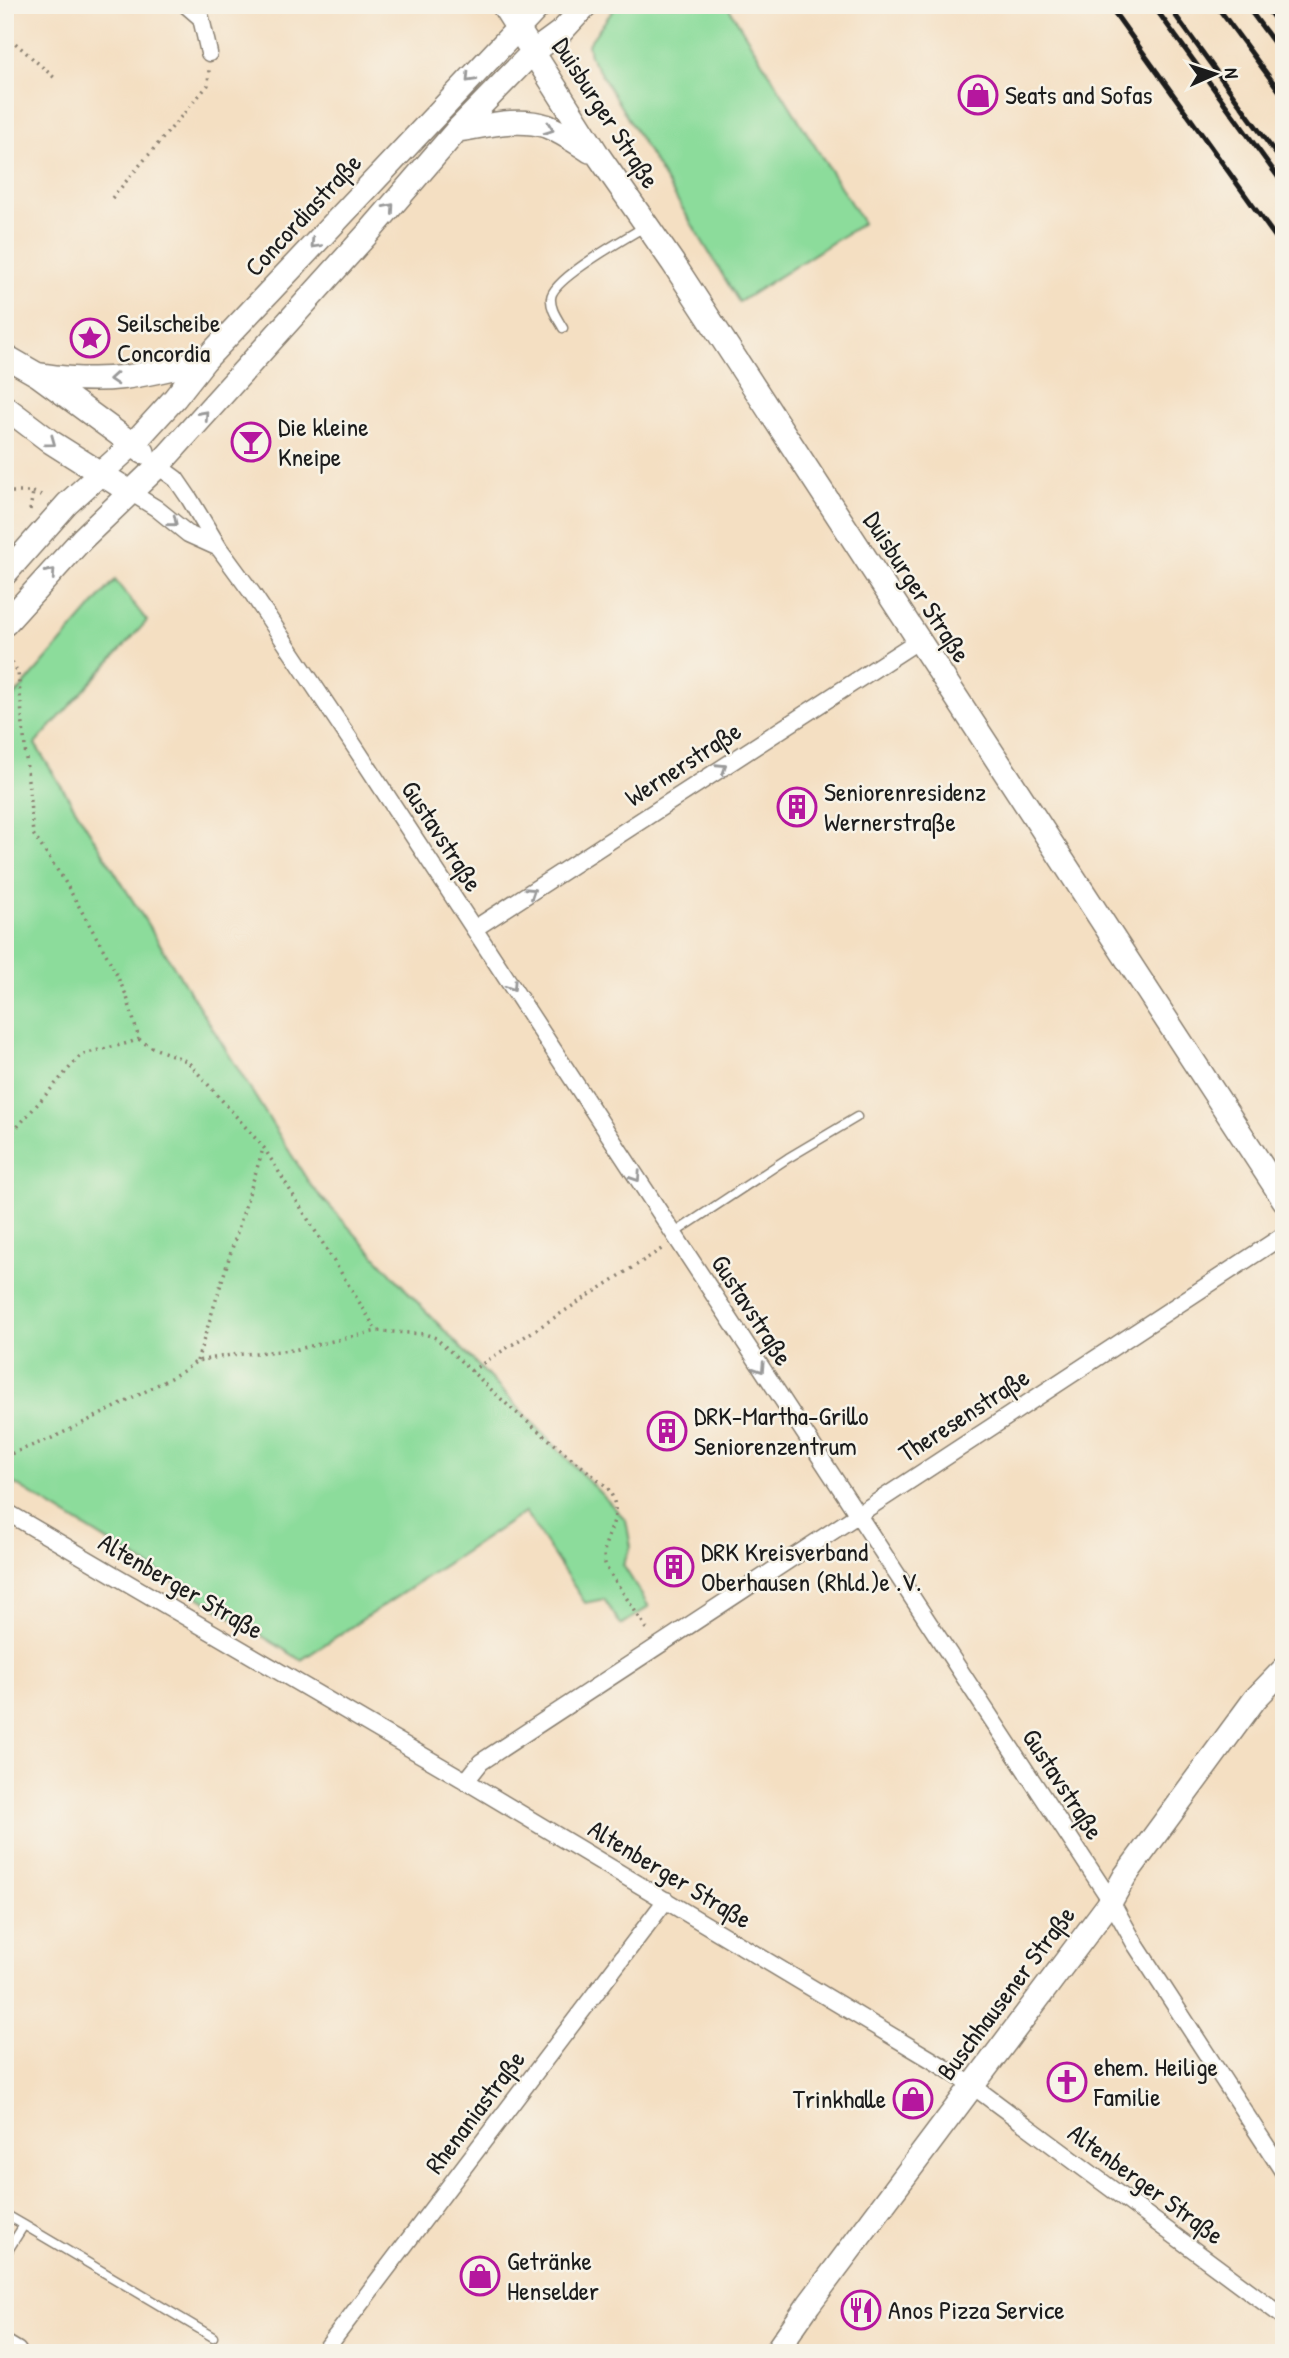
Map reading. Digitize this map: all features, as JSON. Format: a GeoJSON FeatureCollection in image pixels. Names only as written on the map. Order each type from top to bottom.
{"type":"FeatureCollection","features":[{"type":"Feature","properties":{"kind":"main road","name":"Duisburger Straße"},"geometry":{"type":"LineString","coordinates":[[503,5],[598,155],[919,640],[1284,1200]]}},
{"type":"Feature","properties":{"kind":"main road","name":"Concordiastraße"},"geometry":{"type":"LineString","coordinates":[[5,574],[68,504],[134,444],[205,360],[540,5]]}},
{"type":"Feature","properties":{"kind":"main road"},"geometry":{"type":"LineString","coordinates":[[5,624],[83,538],[158,466],[457,130],[532,53],[562,31],[586,5]]}},
{"type":"Feature","properties":{"kind":"main road"},"geometry":{"type":"LineString","coordinates":[[457,130],[509,123],[545,126],[598,155]]}},
{"type":"Feature","properties":{"kind":"main road"},"geometry":{"type":"LineString","coordinates":[[5,356],[37,374],[134,444],[158,466]]}},
{"type":"Feature","properties":{"kind":"main road"},"geometry":{"type":"LineString","coordinates":[[37,374],[64,379],[111,380],[160,372],[205,360]]}},
{"type":"Feature","properties":{"kind":"main road"},"geometry":{"type":"LineString","coordinates":[[5,407],[99,474],[130,492]]}},
{"type":"Feature","properties":{"kind":"main road","name":"Buschhausener Straße"},"geometry":{"type":"LineString","coordinates":[[775,2353],[1111,1901],[1125,1876],[1255,1699],[1283,1671]]}},
{"type":"Feature","properties":{"kind":"main road"},"geometry":{"type":"LineString","coordinates":[[5,2347],[15,2353]]}},
{"type":"Feature","properties":{"kind":"street"},"geometry":{"type":"LineString","coordinates":[[186,5],[201,19],[209,53]]}},
{"type":"Feature","properties":{"kind":"street","name":"Gustavstraße"},"geometry":{"type":"LineString","coordinates":[[158,466],[176,479],[202,517],[219,548],[474,929],[1111,1901],[1135,1944],[1284,2173]]}},
{"type":"Feature","properties":{"kind":"street"},"geometry":{"type":"LineString","coordinates":[[130,492],[156,508],[188,534],[219,548]]}},
{"type":"Feature","properties":{"kind":"street","name":"Wernerstraße"},"geometry":{"type":"LineString","coordinates":[[474,929],[919,640]]}},
{"type":"Feature","properties":{"kind":"street","name":"Theresenstraße"},"geometry":{"type":"LineString","coordinates":[[466,1781],[481,1762],[1284,1235]]}},
{"type":"Feature","properties":{"kind":"street","name":"Altenberger Straße"},"geometry":{"type":"LineString","coordinates":[[5,1511],[466,1781],[973,2086],[1284,2316]]}},
{"type":"Feature","properties":{"kind":"street","name":"Rhenaniastraße"},"geometry":{"type":"LineString","coordinates":[[323,2353],[666,1900]]}},
{"type":"Feature","properties":{"kind":"lane"},"geometry":{"type":"LineString","coordinates":[[564,328],[552,310],[551,298],[555,286],[646,225]]}},
{"type":"Feature","properties":{"kind":"lane"},"geometry":{"type":"LineString","coordinates":[[675,1237],[788,1158],[858,1117]]}},
{"type":"Feature","properties":{"kind":"lane"},"geometry":{"type":"LineString","coordinates":[[5,2214],[213,2337]]}},
{"type":"Feature","properties":{"kind":"lane"},"geometry":{"type":"LineString","coordinates":[[5,2256],[24,2225]]}},
{"type":"Feature","properties":{"kind":"path"},"geometry":{"type":"LineString","coordinates":[[5,34],[57,80]]}},
{"type":"Feature","properties":{"kind":"path"},"geometry":{"type":"LineString","coordinates":[[112,198],[208,85],[209,53]]}},
{"type":"Feature","properties":{"kind":"path"},"geometry":{"type":"LineString","coordinates":[[5,492],[33,492],[68,504]]}},
{"type":"Feature","properties":{"kind":"path"},"geometry":{"type":"LineString","coordinates":[[22,518],[31,509],[33,492]]}},
{"type":"Feature","properties":{"kind":"path"},"geometry":{"type":"LineString","coordinates":[[5,650],[18,672],[33,834],[64,880],[111,963],[127,997],[139,1039],[146,1046],[175,1055],[189,1063],[264,1148],[377,1331]]}},
{"type":"Feature","properties":{"kind":"path"},"geometry":{"type":"LineString","coordinates":[[5,1141],[80,1056],[139,1039]]}},
{"type":"Feature","properties":{"kind":"path"},"geometry":{"type":"LineString","coordinates":[[197,1361],[264,1148]]}},
{"type":"Feature","properties":{"kind":"path"},"geometry":{"type":"LineString","coordinates":[[471,1371],[675,1237]]}},
{"type":"Feature","properties":{"kind":"path"},"geometry":{"type":"LineString","coordinates":[[5,1456],[52,1438],[122,1404],[197,1361],[293,1350],[377,1331],[425,1334],[436,1338],[513,1410],[607,1487],[615,1505],[615,1519],[603,1558],[606,1567],[658,1645]]}},
{"type":"Feature","properties":{"kind":"green space"},"geometry":{"type":"Polygon","coordinates":[[[617,5],[727,5],[863,223],[739,302],[590,56],[588,44],[617,5]]]}},
{"type":"Feature","properties":{"kind":"green space"},"geometry":{"type":"Polygon","coordinates":[[[115,580],[147,621],[35,744],[311,1186],[421,1306],[626,1520],[631,1547],[623,1565],[649,1607],[621,1625],[604,1599],[585,1603],[525,1512],[301,1660],[5,1478],[5,707],[115,580]]]}},
{"type":"Feature","properties":{"kind":"railway"},"geometry":{"type":"LineString","coordinates":[[1109,5],[1284,249]]}},
{"type":"Feature","properties":{"kind":"railway"},"geometry":{"type":"LineString","coordinates":[[1153,5],[1284,185]]}},
{"type":"Feature","properties":{"kind":"railway"},"geometry":{"type":"LineString","coordinates":[[1168,5],[1284,165]]}},
{"type":"Feature","properties":{"kind":"railway"},"geometry":{"type":"LineString","coordinates":[[1216,5],[1284,97]]}},
{"type":"Feature","properties":{"kind":"railway"},"geometry":{"type":"LineString","coordinates":[[1246,5],[1284,56]]}},
{"type":"Feature","properties":{"kind":"railway"},"geometry":{"type":"LineString","coordinates":[[1264,5],[1284,31]]}},
{"type":"Feature","properties":{"kind":"place","name":"Seats and Sofas"},"geometry":{"type":"Point","coordinates":[978,95]}},
{"type":"Feature","properties":{"kind":"place","name":"Seilscheibe Concordia"},"geometry":{"type":"Point","coordinates":[90,338]}},
{"type":"Feature","properties":{"kind":"place","name":"Die kleine Kneipe"},"geometry":{"type":"Point","coordinates":[251,442]}},
{"type":"Feature","properties":{"kind":"place","name":"Seniorenresidenz Wernerstraße"},"geometry":{"type":"Point","coordinates":[797,807]}},
{"type":"Feature","properties":{"kind":"place","name":"DRK-Martha-Grillo Seniorenzentrum"},"geometry":{"type":"Point","coordinates":[667,1431]}},
{"type":"Feature","properties":{"kind":"place","name":"DRK Kreisverband Oberhausen (Rhld.)e .V."},"geometry":{"type":"Point","coordinates":[674,1567]}},
{"type":"Feature","properties":{"kind":"place","name":"ehem. Heilige Familie"},"geometry":{"type":"Point","coordinates":[1067,2082]}},
{"type":"Feature","properties":{"kind":"place","name":"Trinkhalle"},"geometry":{"type":"Point","coordinates":[913,2099]}},
{"type":"Feature","properties":{"kind":"place","name":"Getränke Henselder"},"geometry":{"type":"Point","coordinates":[480,2276]}},
{"type":"Feature","properties":{"kind":"place","name":"Anos Pizza Service"},"geometry":{"type":"Point","coordinates":[861,2310]}}]}
